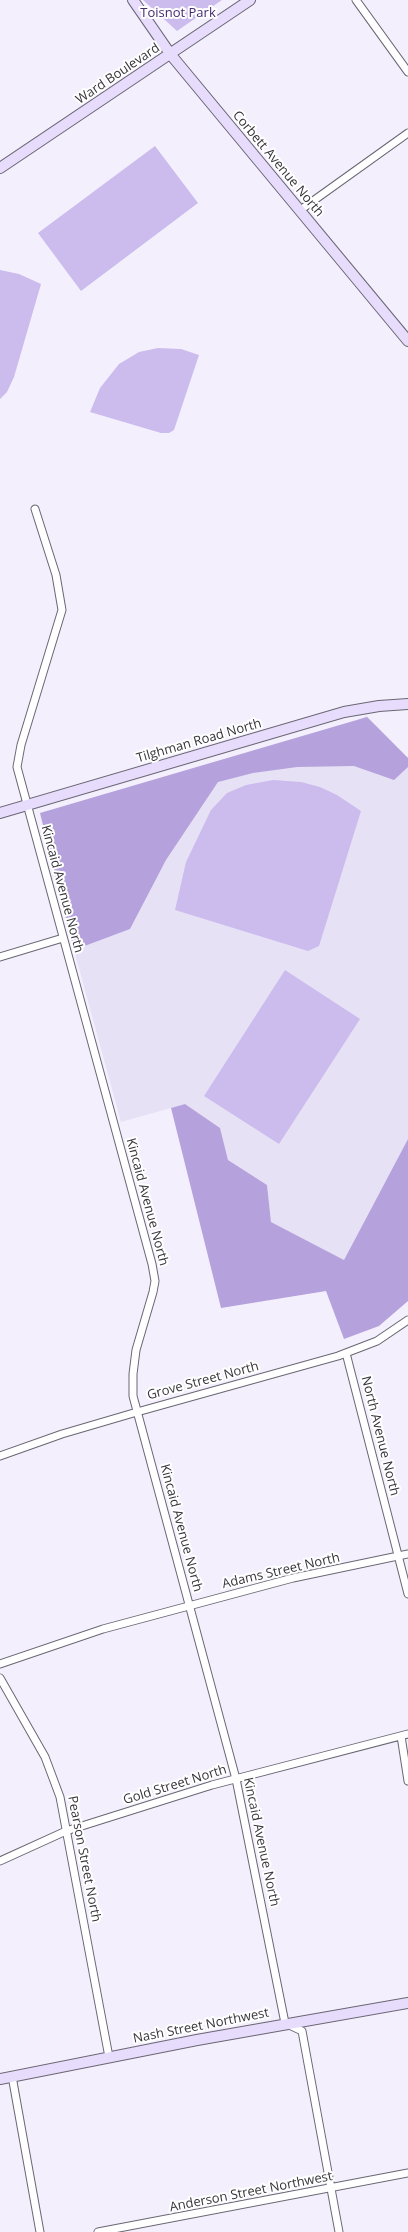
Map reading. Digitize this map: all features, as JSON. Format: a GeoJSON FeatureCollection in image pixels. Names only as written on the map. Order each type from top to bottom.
{"type":"FeatureCollection","features":[{"type":"Feature","properties":{"kind":"street","name":"Corbett Avenue North"},"geometry":{"type":"LineString","coordinates":[[133,0],[171,55],[408,341]]}},
{"type":"Feature","properties":{"kind":"street","name":"Ward Boulevard"},"geometry":{"type":"LineString","coordinates":[[0,168],[171,55],[250,0]]}},
{"type":"Feature","properties":{"kind":"street"},"geometry":{"type":"LineString","coordinates":[[356,0],[408,72]]}},
{"type":"Feature","properties":{"kind":"street"},"geometry":{"type":"LineString","coordinates":[[299,211],[408,133]]}},
{"type":"Feature","properties":{"kind":"street","name":"Kincaid Avenue North"},"geometry":{"type":"LineString","coordinates":[[35,509],[56,575],[62,610],[18,758],[17,767],[152,1264],[155,1281],[136,1350],[133,1374],[133,1396],[136,1412],[236,1779],[285,2023]]}},
{"type":"Feature","properties":{"kind":"street","name":"Tilghman Road North"},"geometry":{"type":"LineString","coordinates":[[0,813],[344,712],[379,706],[408,704]]}},
{"type":"Feature","properties":{"kind":"street"},"geometry":{"type":"LineString","coordinates":[[0,957],[63,938]]}},
{"type":"Feature","properties":{"kind":"street","name":"Grove Street North"},"geometry":{"type":"LineString","coordinates":[[0,1456],[62,1434],[346,1353],[376,1341],[408,1320]]}},
{"type":"Feature","properties":{"kind":"street","name":"North Avenue North"},"geometry":{"type":"LineString","coordinates":[[346,1353],[408,1594]]}},
{"type":"Feature","properties":{"kind":"street","name":"Adams Street North"},"geometry":{"type":"LineString","coordinates":[[0,1664],[103,1629],[293,1578],[408,1554]]}},
{"type":"Feature","properties":{"kind":"street","name":"Pearson Street North"},"geometry":{"type":"LineString","coordinates":[[0,1678],[51,1770],[66,1831],[109,2057]]}},
{"type":"Feature","properties":{"kind":"street"},"geometry":{"type":"LineString","coordinates":[[404,1735],[408,1780]]}},
{"type":"Feature","properties":{"kind":"street","name":"Gold Street North"},"geometry":{"type":"LineString","coordinates":[[0,1861],[66,1831],[236,1779],[404,1735]]}},
{"type":"Feature","properties":{"kind":"street","name":"Nash Street Northwest"},"geometry":{"type":"LineString","coordinates":[[0,2079],[285,2023],[408,2003]]}},
{"type":"Feature","properties":{"kind":"street"},"geometry":{"type":"LineString","coordinates":[[285,2023],[302,2031],[339,2232]]}},
{"type":"Feature","properties":{"kind":"street"},"geometry":{"type":"LineString","coordinates":[[12,2076],[40,2232]]}},
{"type":"Feature","properties":{"kind":"street","name":"Anderson Street Northwest"},"geometry":{"type":"LineString","coordinates":[[98,2232],[331,2189],[408,2173]]}},
{"type":"Feature","properties":{"kind":"shaded area"},"geometry":{"type":"Polygon","coordinates":[[[367,716],[408,758],[408,1139],[344,1260],[271,1222],[267,1185],[228,1160],[220,1128],[185,1104],[121,1122],[74,950],[130,929],[166,860],[218,782],[367,716]]]}},
{"type":"Feature","properties":{"kind":"shaded area"},"geometry":{"type":"Polygon","coordinates":[[[367,717],[408,758],[408,767],[394,780],[354,766],[297,767],[253,773],[218,782],[166,860],[130,929],[74,950],[40,813],[367,717]]]}},
{"type":"Feature","properties":{"kind":"shaded area"},"geometry":{"type":"Polygon","coordinates":[[[185,1104],[220,1128],[228,1160],[267,1185],[271,1222],[344,1260],[408,1139],[408,1301],[379,1326],[344,1339],[326,1291],[221,1308],[171,1108],[185,1104]]]}},
{"type":"Feature","properties":{"kind":"green space","name":"Toisnot Park"},"geometry":{"type":"Polygon","coordinates":[[[143,0],[222,0],[177,31],[143,0]]]}},
{"type":"Feature","properties":{"kind":"green space"},"geometry":{"type":"Polygon","coordinates":[[[155,146],[198,203],[81,291],[38,233],[155,146]]]}},
{"type":"Feature","properties":{"kind":"green space"},"geometry":{"type":"Polygon","coordinates":[[[0,270],[19,274],[41,284],[14,377],[7,392],[0,399],[0,270]]]}},
{"type":"Feature","properties":{"kind":"green space"},"geometry":{"type":"Polygon","coordinates":[[[158,348],[181,349],[199,355],[174,430],[169,433],[161,433],[90,412],[100,388],[119,364],[139,352],[158,348]]]}},
{"type":"Feature","properties":{"kind":"green space"},"geometry":{"type":"Polygon","coordinates":[[[273,780],[301,782],[320,787],[337,795],[361,811],[319,946],[308,951],[175,910],[186,862],[211,810],[227,793],[246,785],[273,780]]]}},
{"type":"Feature","properties":{"kind":"green space"},"geometry":{"type":"Polygon","coordinates":[[[285,970],[360,1019],[279,1144],[204,1096],[285,970]]]}}]}
